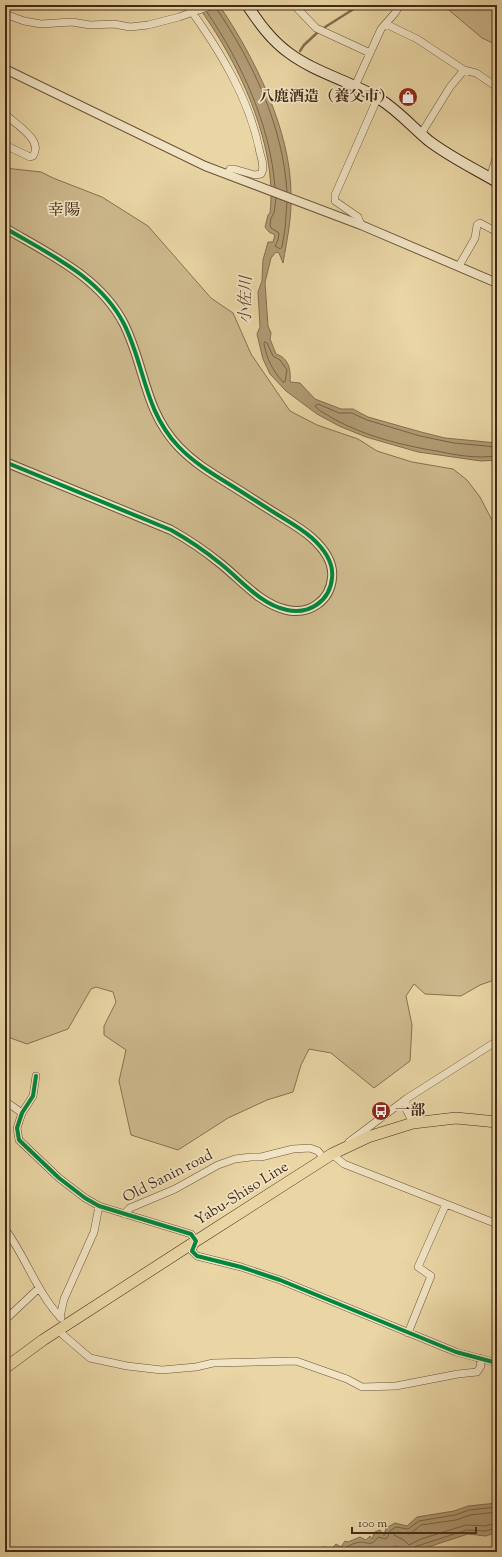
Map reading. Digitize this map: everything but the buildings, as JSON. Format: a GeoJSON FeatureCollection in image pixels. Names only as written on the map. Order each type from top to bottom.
{"type":"FeatureCollection","features":[{"type":"Feature","properties":{"kind":"main road"},"geometry":{"type":"LineString","coordinates":[[247,5],[259,23],[288,53],[309,65],[378,97],[393,108],[421,134],[442,149],[494,177]]}},
{"type":"Feature","properties":{"kind":"main road","name":"Yabu-Shiso Line"},"geometry":{"type":"LineString","coordinates":[[5,1368],[62,1323],[328,1157],[368,1137],[413,1123],[456,1118],[497,1122]]}},
{"type":"Feature","properties":{"kind":"street"},"geometry":{"type":"LineString","coordinates":[[187,5],[218,49],[236,83],[258,140],[263,168],[262,174],[255,175],[234,169],[230,169],[228,174]]}},
{"type":"Feature","properties":{"kind":"street"},"geometry":{"type":"LineString","coordinates":[[5,14],[24,21],[41,24],[72,22],[90,25],[114,24],[130,27],[148,24],[213,5]]}},
{"type":"Feature","properties":{"kind":"street"},"geometry":{"type":"LineString","coordinates":[[294,5],[316,28],[370,53]]}},
{"type":"Feature","properties":{"kind":"street"},"geometry":{"type":"LineString","coordinates":[[355,86],[381,29],[400,5]]}},
{"type":"Feature","properties":{"kind":"street"},"geometry":{"type":"LineString","coordinates":[[386,24],[417,39],[464,70],[476,73],[497,87]]}},
{"type":"Feature","properties":{"kind":"street"},"geometry":{"type":"LineString","coordinates":[[5,69],[205,166],[361,225],[497,283]]}},
{"type":"Feature","properties":{"kind":"street"},"geometry":{"type":"LineString","coordinates":[[421,134],[450,87],[464,70]]}},
{"type":"Feature","properties":{"kind":"street"},"geometry":{"type":"LineString","coordinates":[[361,225],[358,217],[335,201],[335,195],[378,97]]}},
{"type":"Feature","properties":{"kind":"street"},"geometry":{"type":"LineString","coordinates":[[5,114],[33,138],[36,152],[34,156],[30,157],[5,145]]}},
{"type":"Feature","properties":{"kind":"street"},"geometry":{"type":"LineString","coordinates":[[494,177],[497,155]]}},
{"type":"Feature","properties":{"kind":"street"},"geometry":{"type":"LineString","coordinates":[[459,266],[475,238],[477,225],[480,224],[497,232]]}},
{"type":"Feature","properties":{"kind":"street"},"geometry":{"type":"LineString","coordinates":[[5,228],[72,268],[99,290],[117,312],[124,324],[154,410],[170,437],[198,464],[298,528],[315,541],[327,556],[331,567],[332,577],[329,588],[324,598],[318,605],[309,609],[298,611],[286,610],[262,599],[203,550],[171,530],[5,462]]}},
{"type":"Feature","properties":{"kind":"street"},"geometry":{"type":"LineString","coordinates":[[328,1157],[406,1099],[497,1041]]}},
{"type":"Feature","properties":{"kind":"street"},"geometry":{"type":"LineString","coordinates":[[5,1101],[22,1113],[33,1096],[36,1076]]}},
{"type":"Feature","properties":{"kind":"street"},"geometry":{"type":"LineString","coordinates":[[406,1099],[406,1109],[413,1123]]}},
{"type":"Feature","properties":{"kind":"street","name":"Old Sanin road"},"geometry":{"type":"LineString","coordinates":[[22,1113],[17,1128],[19,1140],[59,1178],[85,1198],[99,1206],[124,1214],[130,1208],[175,1189],[218,1165],[235,1159],[261,1157],[294,1149],[310,1148],[344,1164],[497,1224]]}},
{"type":"Feature","properties":{"kind":"street"},"geometry":{"type":"LineString","coordinates":[[408,1333],[431,1276],[418,1267],[446,1204]]}},
{"type":"Feature","properties":{"kind":"street"},"geometry":{"type":"LineString","coordinates":[[99,1206],[94,1232],[64,1299],[62,1323],[62,1334],[90,1358],[127,1366],[162,1370],[196,1367],[213,1363],[296,1360],[347,1379],[362,1387],[396,1386],[458,1374],[477,1372],[482,1366],[479,1358]]}},
{"type":"Feature","properties":{"kind":"street"},"geometry":{"type":"LineString","coordinates":[[124,1214],[191,1234],[196,1240],[192,1251],[197,1256],[241,1267],[280,1280],[456,1352],[497,1364]]}},
{"type":"Feature","properties":{"kind":"street"},"geometry":{"type":"LineString","coordinates":[[5,1229],[17,1245],[39,1288],[62,1323]]}},
{"type":"Feature","properties":{"kind":"street"},"geometry":{"type":"LineString","coordinates":[[5,1320],[39,1288]]}},
{"type":"Feature","properties":{"kind":"shaded area"},"geometry":{"type":"Polygon","coordinates":[[[443,5],[497,5],[497,45],[482,38],[443,5]]]}},
{"type":"Feature","properties":{"kind":"shaded area"},"geometry":{"type":"Polygon","coordinates":[[[5,168],[41,172],[102,197],[148,226],[211,298],[233,313],[251,354],[290,411],[317,425],[358,439],[377,451],[412,462],[453,469],[467,480],[480,497],[494,524],[497,526],[497,979],[480,985],[461,996],[425,994],[414,984],[406,996],[412,1025],[410,1061],[374,1088],[331,1053],[309,1049],[301,1065],[293,1092],[267,1100],[228,1118],[178,1150],[131,1135],[119,1081],[126,1050],[104,1035],[104,1026],[116,1002],[113,992],[96,987],[91,989],[68,1029],[27,1044],[5,1036],[5,168]]]}},
{"type":"Feature","properties":{"kind":"water"},"geometry":{"type":"Polygon","coordinates":[[[197,5],[219,5],[232,25],[245,47],[268,95],[285,145],[291,194],[289,228],[283,263],[279,253],[276,252],[271,258],[265,282],[268,326],[271,333],[270,339],[276,354],[284,358],[288,365],[290,382],[300,383],[315,399],[341,409],[353,409],[368,417],[445,438],[497,443],[497,460],[481,461],[418,452],[366,437],[339,426],[317,414],[286,391],[270,374],[263,359],[257,334],[260,327],[258,292],[262,281],[263,260],[268,242],[273,242],[275,235],[269,232],[265,227],[268,215],[270,213],[271,186],[268,159],[252,103],[240,76],[212,27],[197,5]]]}},
{"type":"Feature","properties":{"kind":"water"},"geometry":{"type":"Polygon","coordinates":[[[497,1503],[497,1532],[486,1536],[468,1534],[413,1552],[398,1552],[399,1547],[395,1546],[384,1552],[290,1552],[324,1547],[332,1548],[336,1544],[341,1547],[345,1541],[348,1542],[360,1537],[366,1540],[370,1536],[372,1539],[375,1532],[380,1530],[384,1536],[386,1528],[395,1523],[407,1526],[417,1517],[454,1511],[468,1506],[497,1503]]]}},
{"type":"Feature","properties":{"kind":"waterway"},"geometry":{"type":"LineString","coordinates":[[322,29],[360,5]]}},
{"type":"Feature","properties":{"kind":"waterway"},"geometry":{"type":"LineString","coordinates":[[300,51],[304,45],[318,32]]}},
{"type":"Feature","properties":{"kind":"cycle path"},"geometry":{"type":"LineString","coordinates":[[5,228],[56,257],[72,268],[87,280],[114,307],[131,340],[158,418],[167,432],[178,446],[202,467],[305,532],[312,538],[324,551],[331,566],[332,578],[330,586],[323,600],[310,608],[295,611],[277,607],[268,603],[251,591],[203,550],[171,530],[5,462]]}},
{"type":"Feature","properties":{"kind":"cycle path"},"geometry":{"type":"LineString","coordinates":[[36,1076],[33,1096],[22,1113],[17,1128],[19,1140],[59,1178],[85,1198],[99,1206],[191,1234],[196,1241],[192,1251],[197,1256],[241,1267],[280,1280],[456,1352],[497,1363]]}},
{"type":"Feature","properties":{"kind":"place","name":"八鹿酒造（養父市）"},"geometry":{"type":"Point","coordinates":[408,97]}},
{"type":"Feature","properties":{"kind":"place","name":"一部"},"geometry":{"type":"Point","coordinates":[381,1111]}},
{"type":"Feature","properties":{"kind":"district","name":"幸陽"},"geometry":{"type":"Point","coordinates":[64,211]}},
{"type":"Feature","properties":{"kind":"water label","name":"小佐川"},"geometry":{"type":"Point","coordinates":[247,300]}}]}
